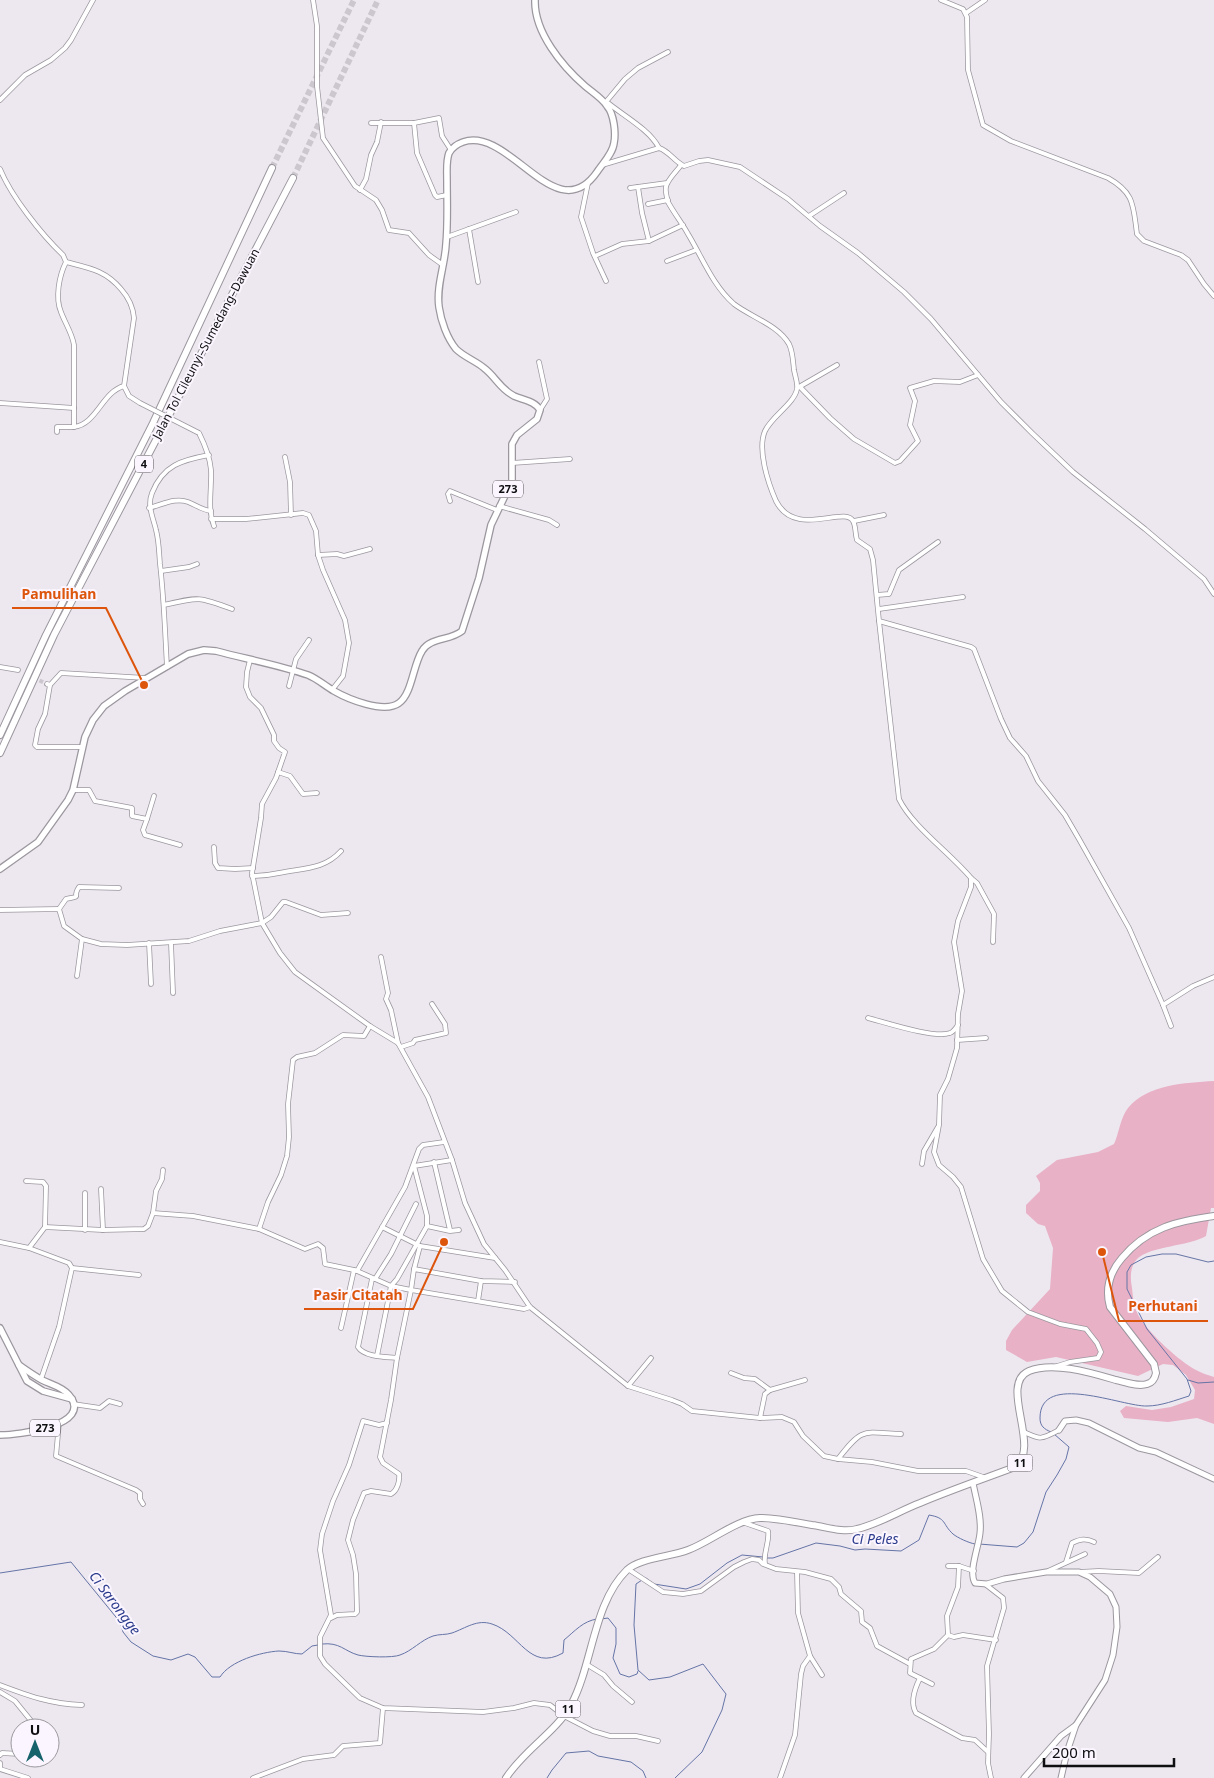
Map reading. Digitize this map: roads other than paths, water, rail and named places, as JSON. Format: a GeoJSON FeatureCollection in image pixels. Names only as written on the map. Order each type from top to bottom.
{"type":"FeatureCollection","features":[{"type":"Feature","properties":{"kind":"highway","name":"Jalan Tol Cileunyi–Sumedang–Dawuan"},"geometry":{"type":"LineString","coordinates":[[0,735],[46,635],[153,423],[272,168]]}},
{"type":"Feature","properties":{"kind":"highway","name":"Jalan Tol Cileunyi–Sumedang–Dawuan"},"geometry":{"type":"LineString","coordinates":[[0,753],[54,635],[293,178]]}},
{"type":"Feature","properties":{"kind":"highway","name":"11"},"geometry":{"type":"LineString","coordinates":[[506,1778],[517,1762],[564,1716],[573,1700],[610,1594],[628,1569],[643,1561],[688,1550],[743,1522],[755,1518],[768,1518],[838,1530],[856,1529],[1015,1467],[1021,1461],[1025,1449],[1018,1393],[1021,1379],[1027,1372],[1032,1370],[1052,1368],[1077,1370],[1145,1385],[1152,1381],[1156,1373],[1154,1364],[1110,1308],[1108,1297],[1110,1275],[1126,1253],[1146,1235],[1186,1221],[1214,1216]]}},
{"type":"Feature","properties":{"kind":"main road"},"geometry":{"type":"LineString","coordinates":[[535,0],[535,8],[541,28],[555,53],[568,70],[609,108],[612,117],[614,142],[611,152],[588,183],[581,188],[571,190],[560,188],[541,179],[502,150],[481,142],[465,141],[451,150],[447,163],[447,237],[438,298],[439,310],[450,340],[460,352],[486,369],[506,391],[536,404],[540,410]]}},
{"type":"Feature","properties":{"kind":"main road","name":"273"},"geometry":{"type":"LineString","coordinates":[[0,869],[38,842],[62,809],[74,790],[90,724],[104,706],[125,691],[188,654],[204,650],[216,650],[293,671],[313,678],[332,690],[352,699],[374,706],[390,707],[402,701],[424,648],[433,642],[455,636],[462,631],[479,578],[489,532],[498,508],[512,481],[511,448],[514,440],[521,432],[537,419],[540,410]]}},
{"type":"Feature","properties":{"kind":"main road"},"geometry":{"type":"LineString","coordinates":[[0,1328],[28,1381],[43,1391],[72,1402]]}},
{"type":"Feature","properties":{"kind":"main road"},"geometry":{"type":"LineString","coordinates":[[19,1365],[66,1392],[72,1402]]}},
{"type":"Feature","properties":{"kind":"main road","name":"273"},"geometry":{"type":"LineString","coordinates":[[0,1435],[30,1433],[59,1423],[73,1412],[72,1402]]}},
{"type":"Feature","properties":{"kind":"street"},"geometry":{"type":"LineString","coordinates":[[0,100],[24,75],[52,60],[65,48],[92,0]]}},
{"type":"Feature","properties":{"kind":"street"},"geometry":{"type":"LineString","coordinates":[[313,0],[318,26],[317,86],[323,138],[335,153],[351,180],[360,190],[376,200],[382,210],[389,230],[409,233],[429,255],[443,265]]}},
{"type":"Feature","properties":{"kind":"street"},"geometry":{"type":"LineString","coordinates":[[941,0],[961,8],[966,13],[968,22],[968,70],[983,125],[1011,141],[1108,178],[1118,184],[1128,193],[1132,200],[1137,234],[1140,238],[1182,255],[1188,260],[1214,296]]}},
{"type":"Feature","properties":{"kind":"street"},"geometry":{"type":"LineString","coordinates":[[966,13],[985,0]]}},
{"type":"Feature","properties":{"kind":"street"},"geometry":{"type":"LineString","coordinates":[[668,52],[638,68],[605,103],[649,134],[656,141],[659,148],[667,152],[681,165],[686,166],[699,160],[708,160],[732,164],[751,173],[858,253],[931,318],[1001,402],[1073,472],[1204,579],[1214,594]]}},
{"type":"Feature","properties":{"kind":"street"},"geometry":{"type":"LineString","coordinates":[[371,123],[414,123],[439,118],[442,136],[451,150]]}},
{"type":"Feature","properties":{"kind":"street"},"geometry":{"type":"LineString","coordinates":[[360,190],[366,179],[371,155],[377,142],[382,122]]}},
{"type":"Feature","properties":{"kind":"street"},"geometry":{"type":"LineString","coordinates":[[414,123],[417,153],[435,195],[437,197],[447,195]]}},
{"type":"Feature","properties":{"kind":"street"},"geometry":{"type":"LineString","coordinates":[[602,165],[659,148]]}},
{"type":"Feature","properties":{"kind":"street"},"geometry":{"type":"LineString","coordinates":[[681,165],[667,184],[668,200],[696,250],[730,299],[777,332],[786,341],[790,346],[799,387],[854,439],[895,463],[900,461],[918,441],[910,424],[915,402],[910,388],[934,381],[960,382],[978,375]]}},
{"type":"Feature","properties":{"kind":"street"},"geometry":{"type":"LineString","coordinates":[[0,168],[5,182],[29,216],[66,262],[97,270],[109,276],[116,282],[130,302],[134,318],[124,386],[129,396],[140,403],[199,433],[209,455],[211,511],[214,526]]}},
{"type":"Feature","properties":{"kind":"street"},"geometry":{"type":"LineString","coordinates":[[588,183],[581,217],[606,281]]}},
{"type":"Feature","properties":{"kind":"street"},"geometry":{"type":"LineString","coordinates":[[630,188],[667,184]]}},
{"type":"Feature","properties":{"kind":"street"},"geometry":{"type":"LineString","coordinates":[[638,187],[649,241]]}},
{"type":"Feature","properties":{"kind":"street"},"geometry":{"type":"LineString","coordinates":[[810,216],[844,193]]}},
{"type":"Feature","properties":{"kind":"street"},"geometry":{"type":"LineString","coordinates":[[648,204],[668,200]]}},
{"type":"Feature","properties":{"kind":"street"},"geometry":{"type":"LineString","coordinates":[[447,237],[516,212]]}},
{"type":"Feature","properties":{"kind":"street"},"geometry":{"type":"LineString","coordinates":[[595,256],[622,244],[649,241],[683,225]]}},
{"type":"Feature","properties":{"kind":"street"},"geometry":{"type":"LineString","coordinates":[[469,229],[478,282]]}},
{"type":"Feature","properties":{"kind":"street"},"geometry":{"type":"LineString","coordinates":[[667,260],[696,250]]}},
{"type":"Feature","properties":{"kind":"street"},"geometry":{"type":"LineString","coordinates":[[66,262],[58,296],[60,310],[72,335],[74,345],[74,427]]}},
{"type":"Feature","properties":{"kind":"street"},"geometry":{"type":"LineString","coordinates":[[539,362],[547,399],[540,410]]}},
{"type":"Feature","properties":{"kind":"street"},"geometry":{"type":"LineString","coordinates":[[837,365],[799,387],[791,401],[770,422],[764,433],[763,458],[770,486],[782,511],[798,519],[850,517],[854,521],[857,540],[870,549],[874,560],[899,799],[909,814],[977,883],[994,914],[993,942]]}},
{"type":"Feature","properties":{"kind":"street"},"geometry":{"type":"LineString","coordinates":[[57,432],[58,427],[74,427],[87,421],[111,393],[124,386]]}},
{"type":"Feature","properties":{"kind":"street"},"geometry":{"type":"LineString","coordinates":[[0,403],[74,408]]}},
{"type":"Feature","properties":{"kind":"street"},"geometry":{"type":"LineString","coordinates":[[166,666],[161,571],[156,531],[150,508],[152,493],[161,476],[172,466],[189,459],[209,455]]}},
{"type":"Feature","properties":{"kind":"street"},"geometry":{"type":"LineString","coordinates":[[285,457],[290,482],[290,515]]}},
{"type":"Feature","properties":{"kind":"street"},"geometry":{"type":"LineString","coordinates":[[512,463],[570,459]]}},
{"type":"Feature","properties":{"kind":"street"},"geometry":{"type":"LineString","coordinates":[[450,501],[448,494],[450,491],[498,508],[549,520],[557,525]]}},
{"type":"Feature","properties":{"kind":"street"},"geometry":{"type":"LineString","coordinates":[[150,508],[178,500],[187,501],[201,509],[211,511]]}},
{"type":"Feature","properties":{"kind":"street"},"geometry":{"type":"LineString","coordinates":[[212,519],[309,515],[316,531],[318,555],[345,620],[349,643],[343,676],[332,690]]}},
{"type":"Feature","properties":{"kind":"street"},"geometry":{"type":"LineString","coordinates":[[854,521],[884,515]]}},
{"type":"Feature","properties":{"kind":"street"},"geometry":{"type":"LineString","coordinates":[[877,595],[889,594],[899,570],[938,542]]}},
{"type":"Feature","properties":{"kind":"street"},"geometry":{"type":"LineString","coordinates":[[318,555],[337,554],[344,556],[370,549]]}},
{"type":"Feature","properties":{"kind":"street"},"geometry":{"type":"LineString","coordinates":[[161,571],[197,564]]}},
{"type":"Feature","properties":{"kind":"street"},"geometry":{"type":"LineString","coordinates":[[879,609],[963,597]]}},
{"type":"Feature","properties":{"kind":"street"},"geometry":{"type":"LineString","coordinates":[[164,606],[189,598],[199,598],[232,609]]}},
{"type":"Feature","properties":{"kind":"street"},"geometry":{"type":"LineString","coordinates":[[879,620],[974,649],[1010,738],[1026,756],[1038,781],[1065,815],[1129,928],[1171,1026]]}},
{"type":"Feature","properties":{"kind":"street"},"geometry":{"type":"LineString","coordinates":[[289,686],[299,653],[309,640]]}},
{"type":"Feature","properties":{"kind":"street"},"geometry":{"type":"LineString","coordinates":[[250,660],[246,686],[250,697],[261,708],[274,735],[274,741],[286,752],[262,804],[253,868],[252,876],[262,923],[280,953],[295,972],[370,1026],[400,1045],[413,1043],[415,1040],[446,1032],[445,1024],[432,1004]]}},
{"type":"Feature","properties":{"kind":"street"},"geometry":{"type":"LineString","coordinates":[[0,663],[0,667],[18,670]]}},
{"type":"Feature","properties":{"kind":"street"},"geometry":{"type":"LineString","coordinates":[[83,747],[37,747],[35,745],[38,729],[45,714],[48,685],[61,673],[147,678]]}},
{"type":"Feature","properties":{"kind":"street"},"geometry":{"type":"LineString","coordinates":[[278,772],[290,776],[303,794],[317,793]]}},
{"type":"Feature","properties":{"kind":"street"},"geometry":{"type":"LineString","coordinates":[[74,790],[89,790],[95,801],[132,808],[132,816],[147,819]]}},
{"type":"Feature","properties":{"kind":"street"},"geometry":{"type":"LineString","coordinates":[[154,796],[144,835],[180,845]]}},
{"type":"Feature","properties":{"kind":"street"},"geometry":{"type":"LineString","coordinates":[[214,848],[215,863],[218,868],[235,870],[253,868]]}},
{"type":"Feature","properties":{"kind":"street"},"geometry":{"type":"LineString","coordinates":[[252,876],[268,876],[314,868],[324,864],[341,851]]}},
{"type":"Feature","properties":{"kind":"street"},"geometry":{"type":"LineString","coordinates":[[971,878],[971,887],[958,921],[954,942],[962,991],[959,1004],[956,1053],[948,1079],[940,1095],[936,1156],[939,1165],[961,1187],[983,1259],[1002,1291],[1028,1312],[1060,1324],[1086,1329],[1102,1352],[1098,1358],[1070,1362],[1052,1368]]}},
{"type":"Feature","properties":{"kind":"street"},"geometry":{"type":"LineString","coordinates":[[59,909],[66,899],[77,896],[79,887],[118,888]]}},
{"type":"Feature","properties":{"kind":"street"},"geometry":{"type":"LineString","coordinates":[[59,909],[64,926],[82,939],[101,944],[127,945],[189,941],[262,923],[286,902],[321,915],[348,913]]}},
{"type":"Feature","properties":{"kind":"street"},"geometry":{"type":"LineString","coordinates":[[0,910],[59,909]]}},
{"type":"Feature","properties":{"kind":"street"},"geometry":{"type":"LineString","coordinates":[[77,976],[82,939]]}},
{"type":"Feature","properties":{"kind":"street"},"geometry":{"type":"LineString","coordinates":[[148,943],[151,984]]}},
{"type":"Feature","properties":{"kind":"street"},"geometry":{"type":"LineString","coordinates":[[171,943],[173,993]]}},
{"type":"Feature","properties":{"kind":"street"},"geometry":{"type":"LineString","coordinates":[[381,957],[388,995],[386,999],[391,1010],[400,1045],[428,1097],[452,1160],[465,1203],[484,1244],[514,1282],[530,1307],[628,1386],[682,1404],[692,1412],[760,1418],[782,1417],[791,1420],[824,1456],[872,1462],[918,1471],[966,1471],[986,1478]]}},
{"type":"Feature","properties":{"kind":"street"},"geometry":{"type":"LineString","coordinates":[[1162,1005],[1193,986],[1214,977]]}},
{"type":"Feature","properties":{"kind":"street"},"geometry":{"type":"LineString","coordinates":[[868,1018],[926,1033],[949,1034],[958,1025]]}},
{"type":"Feature","properties":{"kind":"street"},"geometry":{"type":"LineString","coordinates":[[259,1229],[265,1208],[287,1156],[289,1143],[288,1104],[293,1060],[297,1057],[315,1053],[343,1035],[364,1036],[370,1026]]}},
{"type":"Feature","properties":{"kind":"street"},"geometry":{"type":"LineString","coordinates":[[957,1040],[986,1038]]}},
{"type":"Feature","properties":{"kind":"street"},"geometry":{"type":"LineString","coordinates":[[922,1164],[924,1152],[939,1125]]}},
{"type":"Feature","properties":{"kind":"street"},"geometry":{"type":"LineString","coordinates":[[341,1328],[355,1271],[405,1187],[418,1152],[422,1146],[444,1142]]}},
{"type":"Feature","properties":{"kind":"street"},"geometry":{"type":"LineString","coordinates":[[414,1166],[452,1160]]}},
{"type":"Feature","properties":{"kind":"street"},"geometry":{"type":"LineString","coordinates":[[434,1162],[450,1230]]}},
{"type":"Feature","properties":{"kind":"street"},"geometry":{"type":"LineString","coordinates":[[377,1356],[391,1286],[418,1245],[427,1226],[427,1216],[414,1166]]}},
{"type":"Feature","properties":{"kind":"street"},"geometry":{"type":"LineString","coordinates":[[45,1228],[85,1230],[144,1229],[148,1226],[153,1213],[156,1191],[162,1179],[163,1170]]}},
{"type":"Feature","properties":{"kind":"street"},"geometry":{"type":"LineString","coordinates":[[26,1181],[43,1182],[46,1186],[45,1228],[29,1248]]}},
{"type":"Feature","properties":{"kind":"street"},"geometry":{"type":"LineString","coordinates":[[101,1189],[103,1230]]}},
{"type":"Feature","properties":{"kind":"street"},"geometry":{"type":"LineString","coordinates":[[85,1192],[85,1230]]}},
{"type":"Feature","properties":{"kind":"street"},"geometry":{"type":"LineString","coordinates":[[397,1358],[377,1356],[360,1351],[358,1347],[373,1279],[400,1236],[416,1204]]}},
{"type":"Feature","properties":{"kind":"street"},"geometry":{"type":"LineString","coordinates":[[153,1213],[193,1216],[259,1229],[304,1249],[314,1244],[320,1245],[323,1249],[324,1264],[355,1271],[391,1286],[524,1309],[530,1307]]}},
{"type":"Feature","properties":{"kind":"street"},"geometry":{"type":"LineString","coordinates":[[427,1226],[459,1230]]}},
{"type":"Feature","properties":{"kind":"street"},"geometry":{"type":"LineString","coordinates":[[382,1227],[418,1245],[495,1258]]}},
{"type":"Feature","properties":{"kind":"street"},"geometry":{"type":"LineString","coordinates":[[0,1242],[29,1248],[69,1263],[72,1268],[59,1327],[41,1379]]}},
{"type":"Feature","properties":{"kind":"street"},"geometry":{"type":"LineString","coordinates":[[418,1245],[397,1358],[381,1460],[399,1474],[398,1486],[395,1492],[391,1494],[371,1491],[364,1493],[353,1520],[348,1540],[356,1574],[357,1612],[355,1614],[337,1615],[331,1618],[320,1637],[320,1656],[325,1664],[360,1698],[383,1708],[483,1712],[534,1703],[550,1705],[564,1716],[594,1731],[610,1736],[636,1736],[658,1741]]}},
{"type":"Feature","properties":{"kind":"street"},"geometry":{"type":"LineString","coordinates":[[72,1268],[139,1275]]}},
{"type":"Feature","properties":{"kind":"street"},"geometry":{"type":"LineString","coordinates":[[414,1269],[481,1281],[514,1282]]}},
{"type":"Feature","properties":{"kind":"street"},"geometry":{"type":"LineString","coordinates":[[478,1300],[481,1281]]}},
{"type":"Feature","properties":{"kind":"street"},"geometry":{"type":"LineString","coordinates":[[628,1386],[651,1358]]}},
{"type":"Feature","properties":{"kind":"street"},"geometry":{"type":"LineString","coordinates":[[731,1373],[744,1378],[755,1379],[770,1390]]}},
{"type":"Feature","properties":{"kind":"street"},"geometry":{"type":"LineString","coordinates":[[760,1418],[765,1394],[770,1390],[805,1380]]}},
{"type":"Feature","properties":{"kind":"street"},"geometry":{"type":"LineString","coordinates":[[72,1402],[100,1408],[109,1401],[120,1404]]}},
{"type":"Feature","properties":{"kind":"street"},"geometry":{"type":"LineString","coordinates":[[1022,1431],[1037,1438],[1046,1437],[1059,1430],[1065,1420],[1083,1421],[1139,1448],[1156,1452],[1214,1479]]}},
{"type":"Feature","properties":{"kind":"street"},"geometry":{"type":"LineString","coordinates":[[331,1618],[320,1550],[322,1534],[363,1422],[387,1423]]}},
{"type":"Feature","properties":{"kind":"street"},"geometry":{"type":"LineString","coordinates":[[59,1423],[56,1456],[140,1492],[140,1499],[143,1504]]}},
{"type":"Feature","properties":{"kind":"street"},"geometry":{"type":"LineString","coordinates":[[838,1459],[854,1439],[865,1433],[901,1434]]}},
{"type":"Feature","properties":{"kind":"street"},"geometry":{"type":"LineString","coordinates":[[978,1474],[970,1484],[979,1512],[980,1534],[974,1571],[974,1581],[979,1584],[1046,1572],[1099,1570],[1139,1573],[1158,1557]]}},
{"type":"Feature","properties":{"kind":"street"},"geometry":{"type":"LineString","coordinates":[[743,1522],[768,1531],[765,1560]]}},
{"type":"Feature","properties":{"kind":"street"},"geometry":{"type":"LineString","coordinates":[[1066,1562],[1072,1543],[1079,1540],[1094,1542]]}},
{"type":"Feature","properties":{"kind":"street"},"geometry":{"type":"LineString","coordinates":[[1046,1572],[1085,1554]]}},
{"type":"Feature","properties":{"kind":"street"},"geometry":{"type":"LineString","coordinates":[[628,1569],[663,1592],[692,1593],[701,1591],[734,1566],[752,1559],[765,1560],[776,1569],[830,1579],[839,1587],[841,1594],[861,1611],[862,1622],[870,1628],[876,1645],[910,1664]]}},
{"type":"Feature","properties":{"kind":"street"},"geometry":{"type":"LineString","coordinates":[[948,1566],[959,1566],[974,1571]]}},
{"type":"Feature","properties":{"kind":"street"},"geometry":{"type":"LineString","coordinates":[[932,1684],[910,1673],[910,1664],[912,1658],[934,1649],[948,1635],[949,1624],[946,1618],[958,1587],[959,1566]]}},
{"type":"Feature","properties":{"kind":"street"},"geometry":{"type":"LineString","coordinates":[[797,1572],[798,1613],[810,1656],[822,1675]]}},
{"type":"Feature","properties":{"kind":"street"},"geometry":{"type":"LineString","coordinates":[[1062,1778],[1067,1752],[1076,1725],[1105,1680],[1114,1655],[1117,1627],[1116,1606],[1110,1594],[1090,1577],[1079,1572]]}},
{"type":"Feature","properties":{"kind":"street"},"geometry":{"type":"LineString","coordinates":[[985,1584],[1003,1598],[1004,1608],[987,1666],[988,1762],[991,1778]]}},
{"type":"Feature","properties":{"kind":"street"},"geometry":{"type":"LineString","coordinates":[[948,1635],[954,1637],[963,1635],[996,1640]]}},
{"type":"Feature","properties":{"kind":"street"},"geometry":{"type":"LineString","coordinates":[[780,1778],[796,1735],[803,1666],[810,1656]]}},
{"type":"Feature","properties":{"kind":"street"},"geometry":{"type":"LineString","coordinates":[[586,1664],[604,1675],[613,1686],[632,1702]]}},
{"type":"Feature","properties":{"kind":"street"},"geometry":{"type":"LineString","coordinates":[[920,1678],[913,1708],[916,1713],[962,1738],[975,1740],[988,1752]]}},
{"type":"Feature","properties":{"kind":"street"},"geometry":{"type":"LineString","coordinates":[[0,1685],[47,1701],[60,1704],[82,1705]]}},
{"type":"Feature","properties":{"kind":"street"},"geometry":{"type":"LineString","coordinates":[[0,1692],[15,1701],[29,1718]]}},
{"type":"Feature","properties":{"kind":"street"},"geometry":{"type":"LineString","coordinates":[[253,1778],[303,1759],[334,1755],[343,1746],[380,1743],[383,1708]]}},
{"type":"Feature","properties":{"kind":"street"},"geometry":{"type":"LineString","coordinates":[[1024,1778],[1061,1736],[1076,1725]]}},
{"type":"Feature","properties":{"kind":"street"},"geometry":{"type":"LineString","coordinates":[[0,1763],[0,1768],[28,1778]]}},
{"type":"Feature","properties":{"kind":"waterway","name":"Ci Peles"},"geometry":{"type":"LineString","coordinates":[[1051,1432],[1043,1427],[1040,1418],[1044,1404],[1053,1396],[1068,1394],[1084,1395],[1147,1406],[1163,1404],[1189,1396],[1191,1391],[1187,1379],[1147,1329],[1127,1289],[1127,1272],[1131,1265],[1146,1257],[1162,1254],[1176,1254],[1208,1262],[1214,1261]]}},
{"type":"Feature","properties":{"kind":"waterway"},"geometry":{"type":"LineString","coordinates":[[1188,1380],[1198,1383],[1214,1382]]}},
{"type":"Feature","properties":{"kind":"waterway","name":"Ci Peles"},"geometry":{"type":"LineString","coordinates":[[979,1544],[1017,1547],[1024,1543],[1033,1532],[1046,1492],[1066,1459],[1069,1447],[1054,1434]]}},
{"type":"Feature","properties":{"kind":"waterway","name":"Ci Peles"},"geometry":{"type":"LineString","coordinates":[[767,1558],[773,1558],[816,1543],[855,1550],[901,1551],[919,1540],[929,1515],[942,1520],[955,1536],[975,1544]]}},
{"type":"Feature","properties":{"kind":"waterway","name":"Ci Peles"},"geometry":{"type":"LineString","coordinates":[[646,1578],[654,1584],[686,1589],[700,1584],[727,1563],[742,1555],[763,1557]]}},
{"type":"Feature","properties":{"kind":"waterway","name":"Ci Sarongge"},"geometry":{"type":"LineString","coordinates":[[0,1573],[71,1562],[120,1622],[123,1632],[131,1642],[153,1656],[171,1660],[188,1654],[195,1657],[212,1677],[220,1677],[231,1666],[255,1655],[279,1651],[302,1654],[312,1646],[318,1645]]}},
{"type":"Feature","properties":{"kind":"waterway","name":"Ci Peles"},"geometry":{"type":"LineString","coordinates":[[642,1580],[636,1584],[634,1625],[638,1670],[649,1680],[670,1677],[703,1664],[726,1694],[722,1710],[702,1752],[675,1778]]}},
{"type":"Feature","properties":{"kind":"waterway","name":"Ci Sarongge"},"geometry":{"type":"LineString","coordinates":[[601,1619],[608,1618],[616,1628],[616,1644],[613,1658],[620,1674],[629,1677],[637,1674],[638,1671]]}},
{"type":"Feature","properties":{"kind":"waterway","name":"Ci Sarongge"},"geometry":{"type":"LineString","coordinates":[[322,1644],[333,1644],[362,1656],[397,1656],[433,1636],[452,1633],[476,1623],[487,1623],[502,1629],[533,1655],[551,1658],[563,1653],[564,1640],[583,1624],[597,1619]]}},
{"type":"Feature","properties":{"kind":"waterway","name":"Ci Peles"},"geometry":{"type":"LineString","coordinates":[[547,1778],[566,1753],[589,1751],[598,1756],[631,1762],[643,1771],[646,1778]]}},
{"type":"Feature","properties":{"kind":"tunnel"},"geometry":{"type":"LineString","coordinates":[[272,168],[354,0]]}},
{"type":"Feature","properties":{"kind":"tunnel"},"geometry":{"type":"LineString","coordinates":[[293,178],[378,0]]}},
{"type":"Feature","properties":{"kind":"tunnel"},"geometry":{"type":"LineString","coordinates":[[34,678],[47,684]]}},
{"type":"Feature","properties":{"kind":"place","name":"Pamulihan"},"geometry":{"type":"Point","coordinates":[144,685]}},
{"type":"Feature","properties":{"kind":"place","name":"Pasir Citatah"},"geometry":{"type":"Point","coordinates":[444,1242]}},
{"type":"Feature","properties":{"kind":"place","name":"Perhutani"},"geometry":{"type":"Point","coordinates":[1102,1252]}}]}
